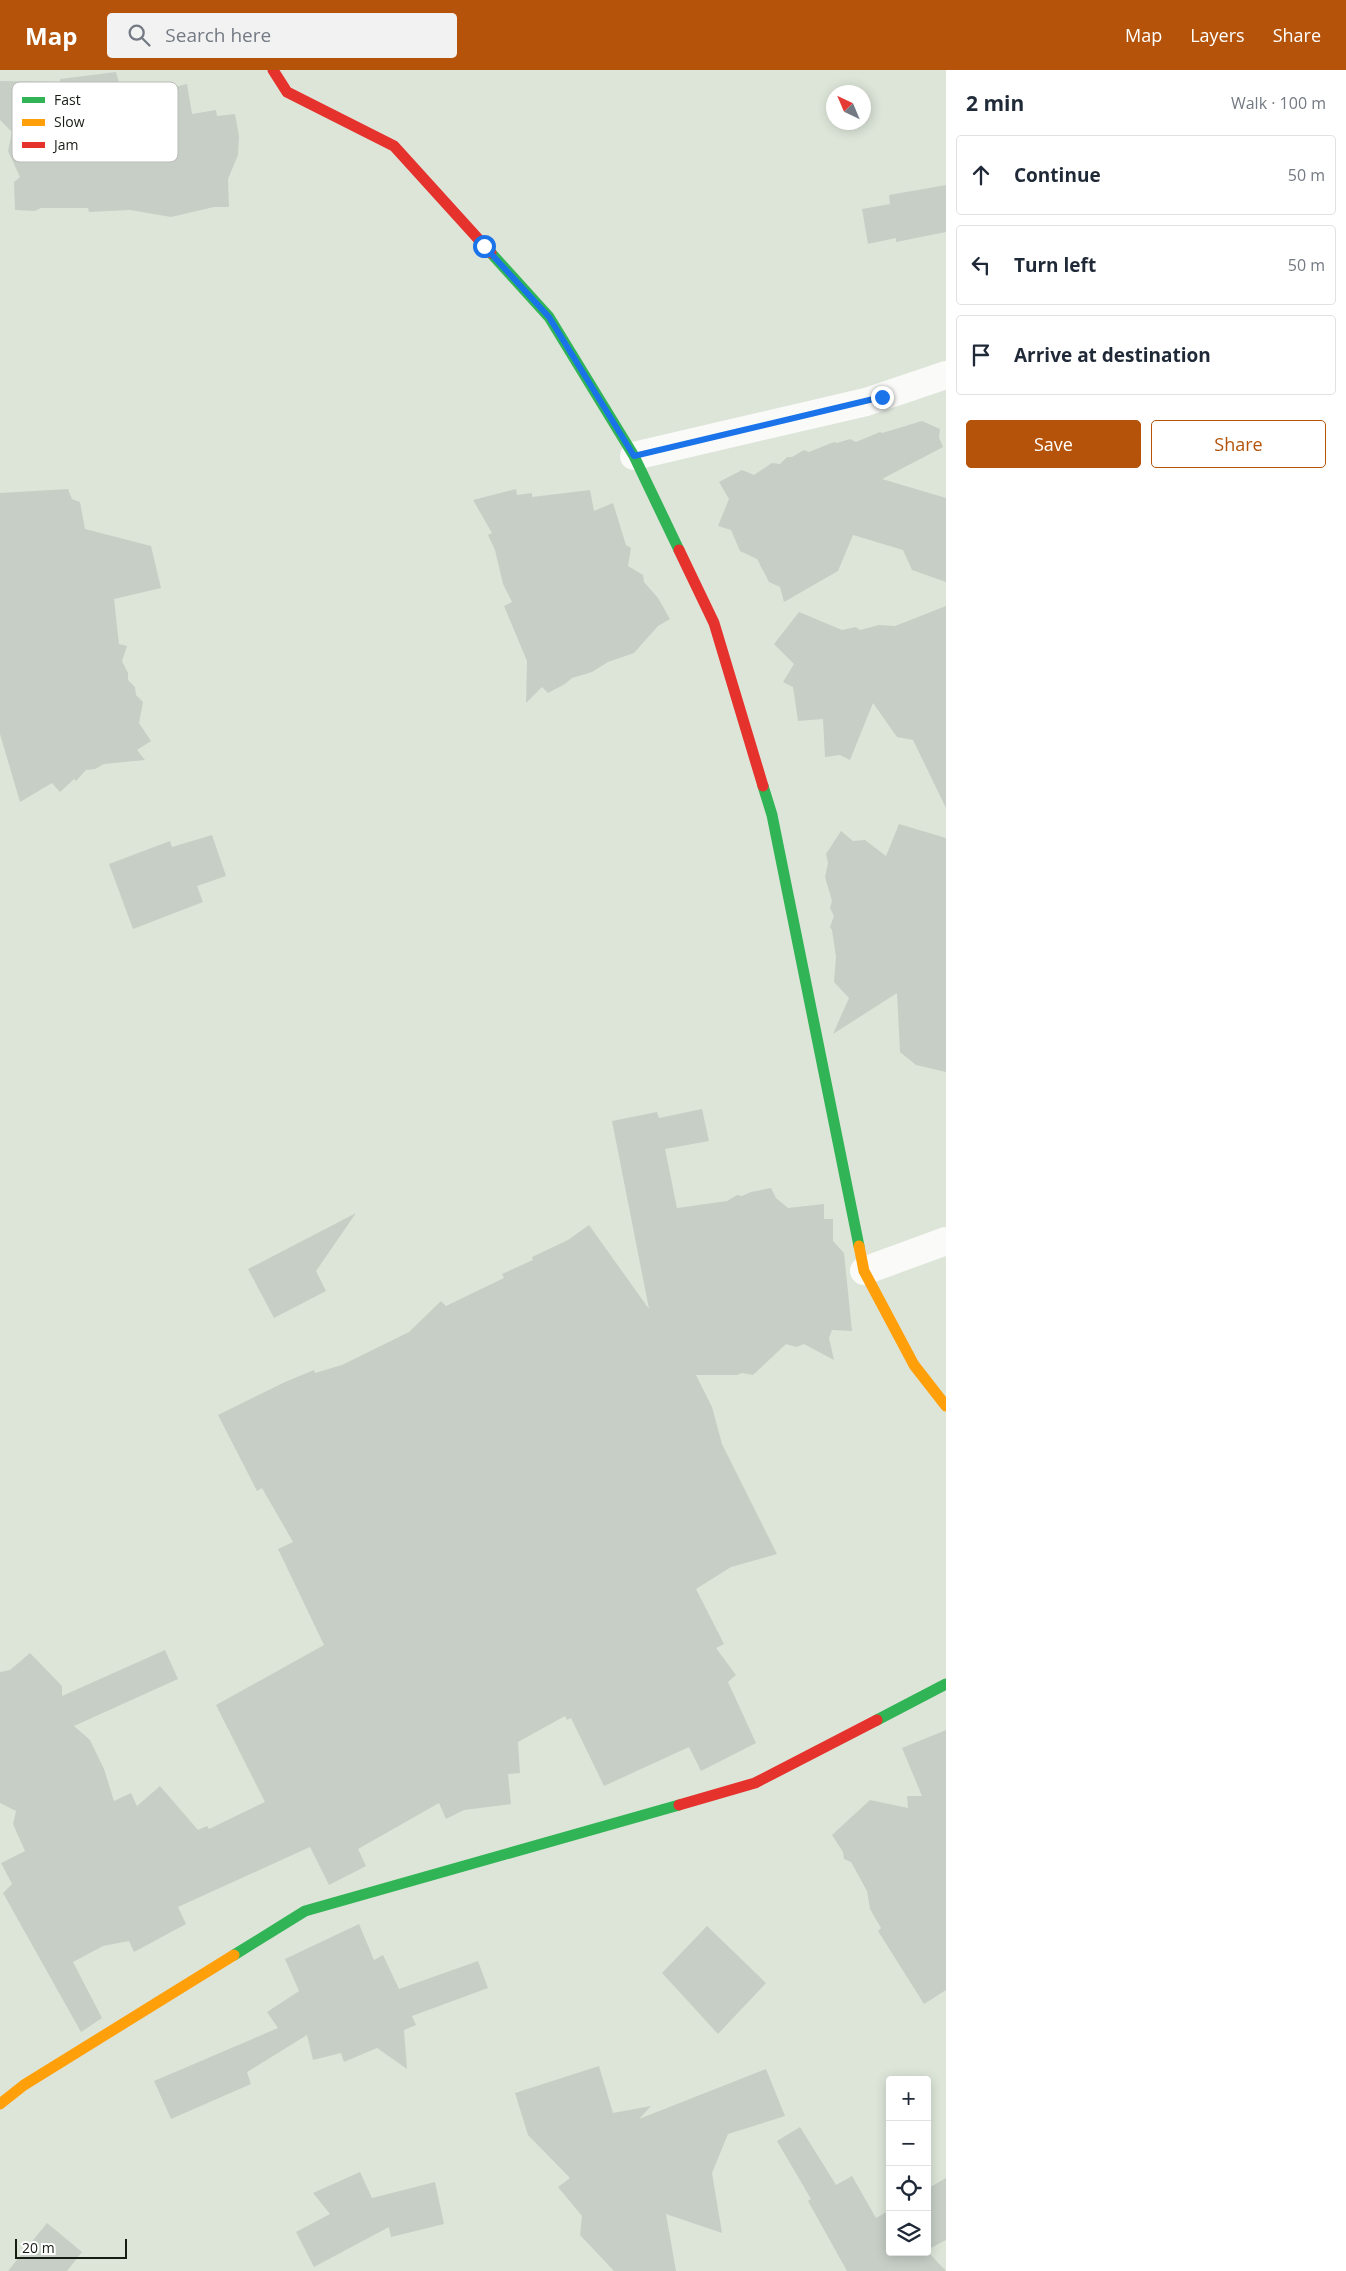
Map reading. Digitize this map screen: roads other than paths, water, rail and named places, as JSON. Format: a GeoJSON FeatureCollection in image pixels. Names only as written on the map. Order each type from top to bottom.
{"type":"FeatureCollection","features":[{"type":"Feature","properties":{"kind":"street"},"geometry":{"type":"LineString","coordinates":[[273,70],[287,92],[394,146],[549,317],[634,456],[714,623],[772,815],[864,1271],[914,1365],[946,1406]]}},
{"type":"Feature","properties":{"kind":"street"},"geometry":{"type":"LineString","coordinates":[[634,456],[866,402],[946,375]]}},
{"type":"Feature","properties":{"kind":"street"},"geometry":{"type":"LineString","coordinates":[[864,1271],[946,1241]]}},
{"type":"Feature","properties":{"kind":"street"},"geometry":{"type":"LineString","coordinates":[[0,2104],[24,2085],[305,1911],[755,1782],[946,1684]]}}]}
